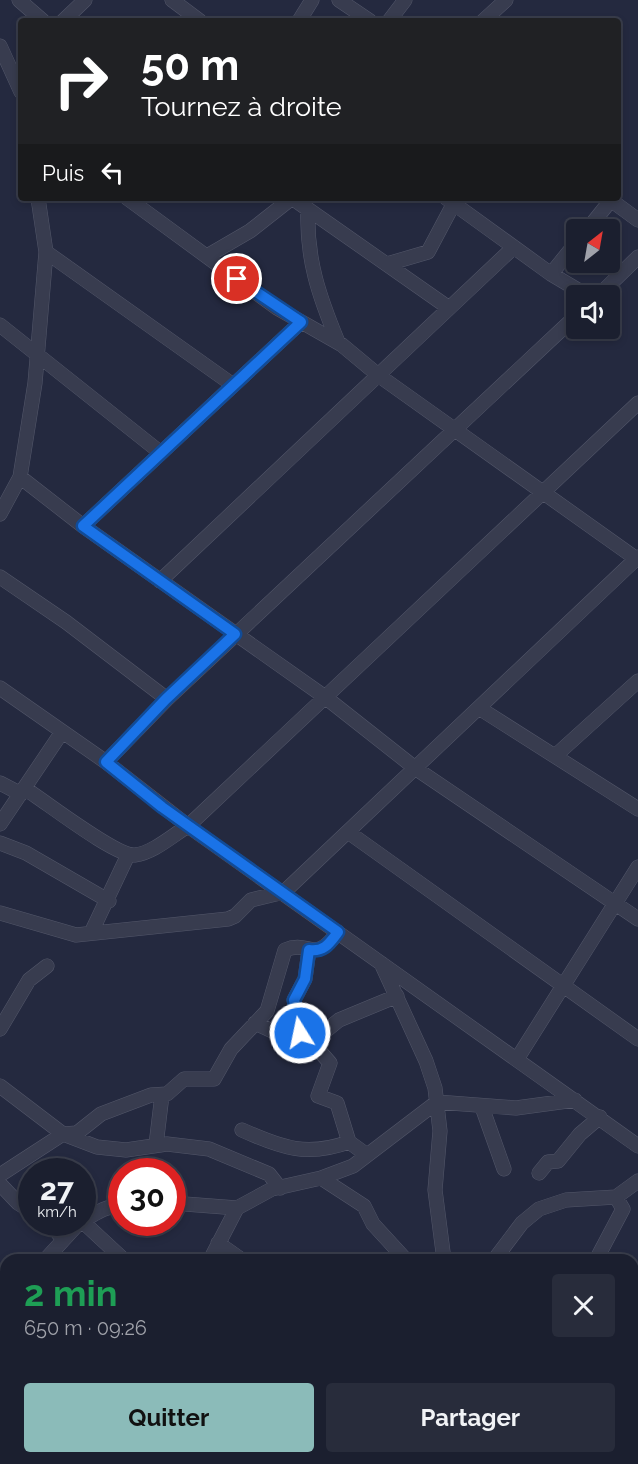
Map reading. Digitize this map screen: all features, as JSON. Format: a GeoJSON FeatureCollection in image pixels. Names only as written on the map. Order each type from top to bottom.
{"type":"FeatureCollection","features":[{"type":"Feature","properties":{"kind":"street"},"geometry":{"type":"LineString","coordinates":[[19,0],[40,18]]}},
{"type":"Feature","properties":{"kind":"street"},"geometry":{"type":"LineString","coordinates":[[66,18],[85,0]]}},
{"type":"Feature","properties":{"kind":"street"},"geometry":{"type":"LineString","coordinates":[[172,0],[192,14]]}},
{"type":"Feature","properties":{"kind":"street"},"geometry":{"type":"LineString","coordinates":[[301,18],[312,0]]}},
{"type":"Feature","properties":{"kind":"street"},"geometry":{"type":"LineString","coordinates":[[339,0],[366,18]]}},
{"type":"Feature","properties":{"kind":"street"},"geometry":{"type":"LineString","coordinates":[[391,18],[405,0]]}},
{"type":"Feature","properties":{"kind":"street"},"geometry":{"type":"LineString","coordinates":[[486,18],[501,1]]}},
{"type":"Feature","properties":{"kind":"street"},"geometry":{"type":"LineString","coordinates":[[0,46],[18,85]]}},
{"type":"Feature","properties":{"kind":"street"},"geometry":{"type":"LineString","coordinates":[[0,514],[20,477],[39,354],[46,252],[38,201]]}},
{"type":"Feature","properties":{"kind":"street"},"geometry":{"type":"LineString","coordinates":[[0,913],[63,933],[91,933],[228,919],[235,916],[251,900],[284,892],[637,559],[378,375],[338,342],[261,297],[131,201]]}},
{"type":"Feature","properties":{"kind":"street"},"geometry":{"type":"LineString","coordinates":[[140,208],[148,201]]}},
{"type":"Feature","properties":{"kind":"street"},"geometry":{"type":"LineString","coordinates":[[207,256],[250,231],[288,201]]}},
{"type":"Feature","properties":{"kind":"street"},"geometry":{"type":"LineString","coordinates":[[296,201],[449,308]]}},
{"type":"Feature","properties":{"kind":"street"},"geometry":{"type":"LineString","coordinates":[[387,264],[428,252],[450,201],[570,285]]}},
{"type":"Feature","properties":{"kind":"street"},"geometry":{"type":"LineString","coordinates":[[595,219],[609,201]]}},
{"type":"Feature","properties":{"kind":"street"},"geometry":{"type":"LineString","coordinates":[[613,201],[638,220]]}},
{"type":"Feature","properties":{"kind":"street"},"geometry":{"type":"LineString","coordinates":[[308,209],[306,241],[310,264],[338,342]]}},
{"type":"Feature","properties":{"kind":"street"},"geometry":{"type":"LineString","coordinates":[[160,580],[514,247]]}},
{"type":"Feature","properties":{"kind":"street"},"geometry":{"type":"LineString","coordinates":[[46,252],[233,385]]}},
{"type":"Feature","properties":{"kind":"street"},"geometry":{"type":"LineString","coordinates":[[551,274],[566,255]]}},
{"type":"Feature","properties":{"kind":"street"},"geometry":{"type":"LineString","coordinates":[[609,285],[638,257]]}},
{"type":"Feature","properties":{"kind":"street"},"geometry":{"type":"LineString","coordinates":[[83,526],[301,322]]}},
{"type":"Feature","properties":{"kind":"street"},"geometry":{"type":"LineString","coordinates":[[0,325],[161,453]]}},
{"type":"Feature","properties":{"kind":"street"},"geometry":{"type":"LineString","coordinates":[[106,762],[166,699],[566,325]]}},
{"type":"Feature","properties":{"kind":"street"},"geometry":{"type":"LineString","coordinates":[[0,783],[22,791],[111,847],[128,855],[144,853],[188,826],[638,403]]}},
{"type":"Feature","properties":{"kind":"street"},"geometry":{"type":"LineString","coordinates":[[20,477],[83,526],[325,697],[415,768],[638,919]]}},
{"type":"Feature","properties":{"kind":"street"},"geometry":{"type":"LineString","coordinates":[[0,577],[66,622],[166,699]]}},
{"type":"Feature","properties":{"kind":"street"},"geometry":{"type":"LineString","coordinates":[[555,756],[638,681]]}},
{"type":"Feature","properties":{"kind":"street"},"geometry":{"type":"LineString","coordinates":[[0,688],[106,762],[188,826],[284,892],[638,1146]]}},
{"type":"Feature","properties":{"kind":"street"},"geometry":{"type":"LineString","coordinates":[[478,708],[638,809]]}},
{"type":"Feature","properties":{"kind":"street"},"geometry":{"type":"LineString","coordinates":[[0,824],[62,732]]}},
{"type":"Feature","properties":{"kind":"street"},"geometry":{"type":"LineString","coordinates":[[348,832],[638,1039]]}},
{"type":"Feature","properties":{"kind":"street"},"geometry":{"type":"LineString","coordinates":[[0,843],[20,850],[109,901]]}},
{"type":"Feature","properties":{"kind":"street"},"geometry":{"type":"LineString","coordinates":[[91,933],[109,901],[128,855]]}},
{"type":"Feature","properties":{"kind":"street"},"geometry":{"type":"LineString","coordinates":[[517,1059],[638,867]]}},
{"type":"Feature","properties":{"kind":"street"},"geometry":{"type":"LineString","coordinates":[[0,1175],[63,1134],[77,1133],[96,1117],[151,1095],[162,1095],[184,1079],[214,1079],[231,1049],[267,1011],[273,998],[285,950],[317,951],[327,947],[338,932]]}},
{"type":"Feature","properties":{"kind":"street"},"geometry":{"type":"LineString","coordinates":[[300,1033],[294,1000],[305,979],[309,950]]}},
{"type":"Feature","properties":{"kind":"street"},"geometry":{"type":"LineString","coordinates":[[380,961],[431,1074],[440,1131],[435,1190],[443,1254]]}},
{"type":"Feature","properties":{"kind":"street"},"geometry":{"type":"LineString","coordinates":[[0,1029],[29,980],[46,966]]}},
{"type":"Feature","properties":{"kind":"street"},"geometry":{"type":"LineString","coordinates":[[312,1042],[339,1020],[397,996]]}},
{"type":"Feature","properties":{"kind":"street"},"geometry":{"type":"LineString","coordinates":[[255,1023],[285,1037],[305,1033],[330,1063],[318,1096],[337,1104],[349,1142],[367,1155]]}},
{"type":"Feature","properties":{"kind":"street"},"geometry":{"type":"LineString","coordinates":[[0,1086],[63,1134],[112,1149],[156,1145],[188,1145],[208,1149],[268,1174],[280,1188]]}},
{"type":"Feature","properties":{"kind":"street"},"geometry":{"type":"LineString","coordinates":[[156,1145],[162,1095]]}},
{"type":"Feature","properties":{"kind":"street"},"geometry":{"type":"LineString","coordinates":[[213,1254],[237,1208],[261,1194],[321,1178],[353,1166],[437,1102],[516,1108],[574,1100]]}},
{"type":"Feature","properties":{"kind":"street"},"geometry":{"type":"LineString","coordinates":[[482,1107],[504,1169]]}},
{"type":"Feature","properties":{"kind":"street"},"geometry":{"type":"LineString","coordinates":[[540,1173],[548,1162],[558,1161],[580,1134],[600,1117]]}},
{"type":"Feature","properties":{"kind":"street"},"geometry":{"type":"LineString","coordinates":[[242,1130],[295,1150],[328,1149],[349,1142]]}},
{"type":"Feature","properties":{"kind":"street"},"geometry":{"type":"LineString","coordinates":[[321,1178],[364,1206],[373,1224],[400,1254]]}},
{"type":"Feature","properties":{"kind":"street"},"geometry":{"type":"LineString","coordinates":[[499,1254],[522,1223],[539,1209],[566,1200],[616,1197],[638,1181]]}},
{"type":"Feature","properties":{"kind":"street"},"geometry":{"type":"LineString","coordinates":[[0,1184],[18,1203]]}},
{"type":"Feature","properties":{"kind":"street"},"geometry":{"type":"LineString","coordinates":[[599,1254],[623,1209],[616,1197]]}},
{"type":"Feature","properties":{"kind":"street"},"geometry":{"type":"LineString","coordinates":[[186,1204],[237,1208]]}},
{"type":"Feature","properties":{"kind":"street"},"geometry":{"type":"LineString","coordinates":[[108,1207],[82,1221],[118,1254]]}},
{"type":"Feature","properties":{"kind":"street"},"geometry":{"type":"LineString","coordinates":[[60,1236],[63,1240]]}},
{"type":"Feature","properties":{"kind":"street"},"geometry":{"type":"LineString","coordinates":[[50,1254],[67,1236]]}},
{"type":"Feature","properties":{"kind":"street"},"geometry":{"type":"LineString","coordinates":[[218,1243],[234,1254]]}},
{"type":"Feature","properties":{"kind":"route"},"geometry":{"type":"LineString","coordinates":[[237,279],[301,322],[83,526],[235,634],[166,699],[106,762],[162,807],[338,932],[327,947],[317,951],[309,950],[305,979],[294,1000],[300,1033]]}}]}
